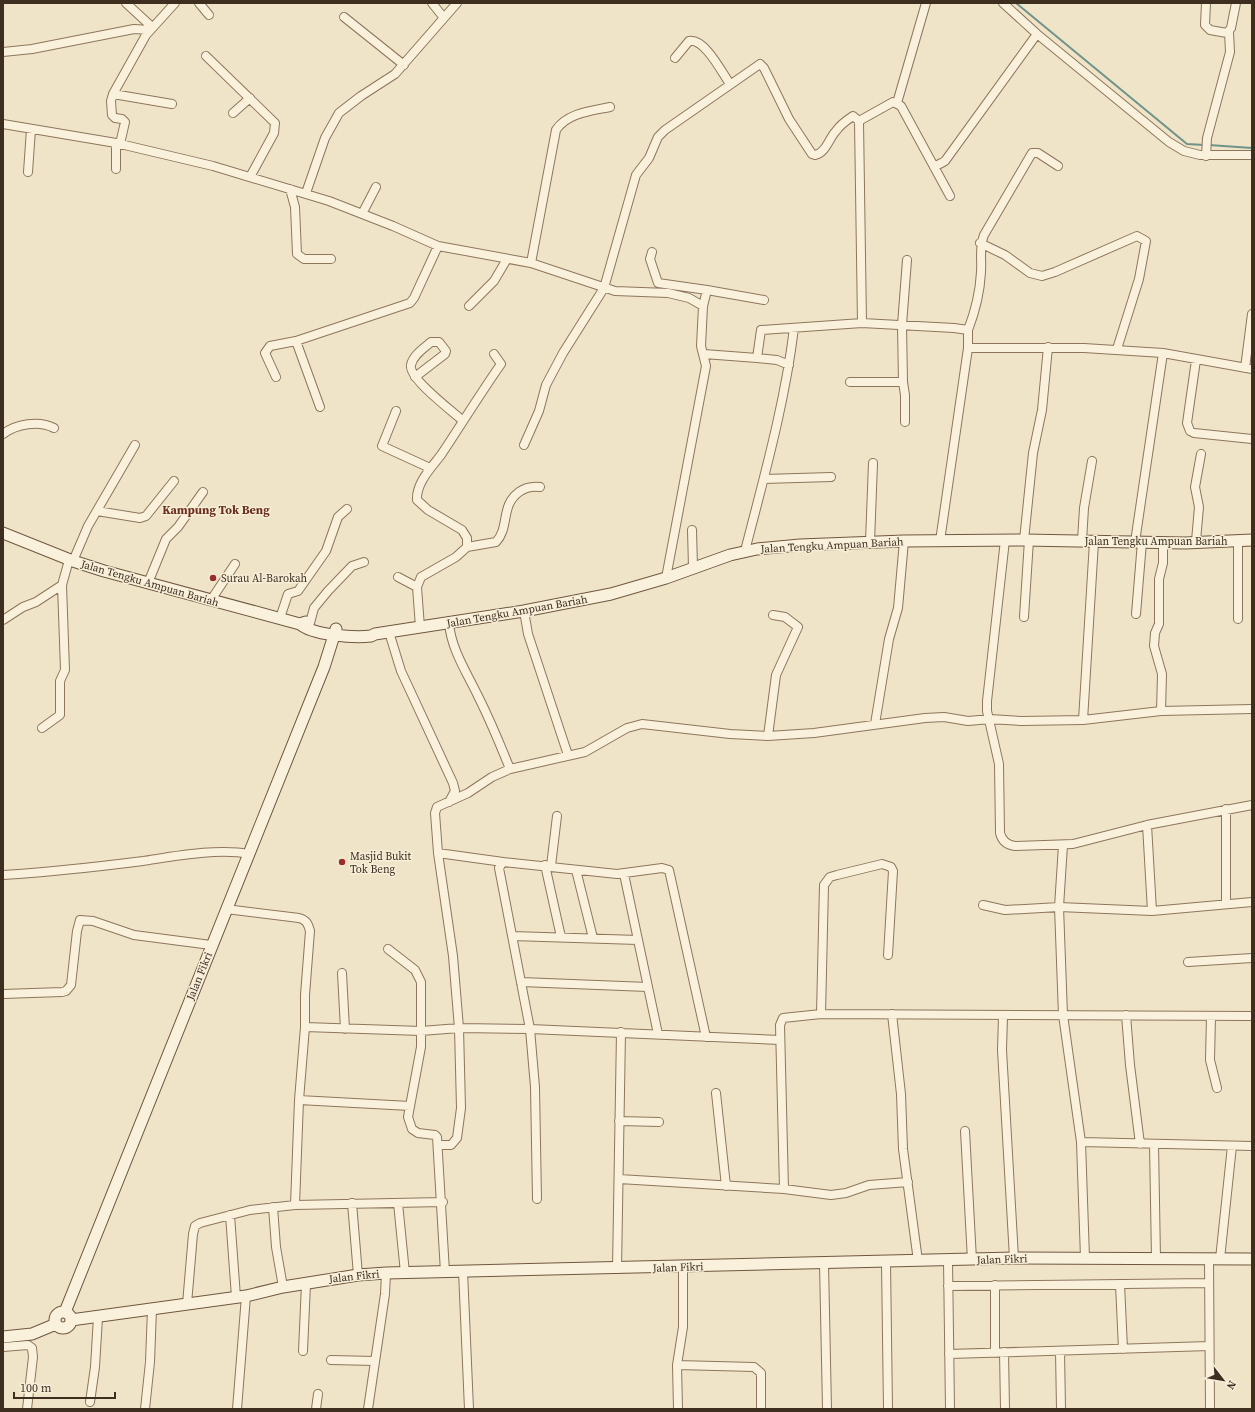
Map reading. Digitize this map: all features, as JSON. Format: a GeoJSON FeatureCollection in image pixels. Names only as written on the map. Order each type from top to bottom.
{"type":"FeatureCollection","features":[{"type":"Feature","properties":{"kind":"street"},"geometry":{"type":"LineString","coordinates":[[126,3],[151,29]]}},
{"type":"Feature","properties":{"kind":"street"},"geometry":{"type":"LineString","coordinates":[[116,169],[118,143],[125,122],[122,119],[115,118],[112,115],[111,101],[113,94],[151,29],[175,3]]}},
{"type":"Feature","properties":{"kind":"street"},"geometry":{"type":"LineString","coordinates":[[199,3],[208,15]]}},
{"type":"Feature","properties":{"kind":"street"},"geometry":{"type":"LineString","coordinates":[[432,3],[444,18]]}},
{"type":"Feature","properties":{"kind":"street"},"geometry":{"type":"LineString","coordinates":[[306,193],[325,138],[339,113],[361,96],[395,74],[457,3]]}},
{"type":"Feature","properties":{"kind":"street"},"geometry":{"type":"LineString","coordinates":[[897,103],[926,3]]}},
{"type":"Feature","properties":{"kind":"street"},"geometry":{"type":"LineString","coordinates":[[1003,3],[1037,34],[1169,142],[1192,154],[1252,155]]}},
{"type":"Feature","properties":{"kind":"street"},"geometry":{"type":"LineString","coordinates":[[1206,3],[1204,22],[1207,28],[1227,33],[1229,32]]}},
{"type":"Feature","properties":{"kind":"street"},"geometry":{"type":"LineString","coordinates":[[1206,154],[1208,138],[1230,52],[1229,32],[1236,3]]}},
{"type":"Feature","properties":{"kind":"street"},"geometry":{"type":"LineString","coordinates":[[344,16],[404,65]]}},
{"type":"Feature","properties":{"kind":"street"},"geometry":{"type":"LineString","coordinates":[[3,52],[32,49],[134,29],[151,29]]}},
{"type":"Feature","properties":{"kind":"street"},"geometry":{"type":"LineString","coordinates":[[934,167],[945,161],[1037,34]]}},
{"type":"Feature","properties":{"kind":"street"},"geometry":{"type":"LineString","coordinates":[[675,58],[689,41],[695,42],[710,53],[730,84]]}},
{"type":"Feature","properties":{"kind":"street"},"geometry":{"type":"LineString","coordinates":[[206,56],[275,123],[276,129],[250,177]]}},
{"type":"Feature","properties":{"kind":"street"},"geometry":{"type":"LineString","coordinates":[[524,445],[539,411],[546,385],[604,288],[636,175],[648,158],[658,137],[665,130],[758,65],[763,66],[789,119],[812,154],[815,155],[821,153],[836,130],[849,118],[853,116],[859,121],[862,323]]}},
{"type":"Feature","properties":{"kind":"street"},"geometry":{"type":"LineString","coordinates":[[113,94],[172,104]]}},
{"type":"Feature","properties":{"kind":"street"},"geometry":{"type":"LineString","coordinates":[[233,113],[250,98]]}},
{"type":"Feature","properties":{"kind":"street"},"geometry":{"type":"LineString","coordinates":[[859,121],[882,107],[893,102],[897,103],[905,111],[950,196]]}},
{"type":"Feature","properties":{"kind":"street"},"geometry":{"type":"LineString","coordinates":[[531,263],[556,130],[564,121],[581,113],[610,107]]}},
{"type":"Feature","properties":{"kind":"street"},"geometry":{"type":"LineString","coordinates":[[3,124],[118,143],[250,177],[306,193],[362,214],[438,246],[531,263],[604,288],[627,292],[668,293],[689,298],[704,306]]}},
{"type":"Feature","properties":{"kind":"street"},"geometry":{"type":"LineString","coordinates":[[28,172],[31,129]]}},
{"type":"Feature","properties":{"kind":"street"},"geometry":{"type":"LineString","coordinates":[[940,541],[968,348],[968,330],[979,295],[982,272],[980,243],[1032,153],[1038,154],[1058,166]]}},
{"type":"Feature","properties":{"kind":"street"},"geometry":{"type":"LineString","coordinates":[[362,214],[376,187]]}},
{"type":"Feature","properties":{"kind":"street"},"geometry":{"type":"LineString","coordinates":[[290,189],[295,208],[297,254],[304,259],[331,259]]}},
{"type":"Feature","properties":{"kind":"street"},"geometry":{"type":"LineString","coordinates":[[980,243],[1004,255],[1030,273],[1042,276],[1055,272],[1138,236],[1143,238],[1146,241],[1140,275],[1117,349]]}},
{"type":"Feature","properties":{"kind":"street"},"geometry":{"type":"LineString","coordinates":[[276,377],[265,353],[270,346],[296,341],[410,303],[414,298],[438,246]]}},
{"type":"Feature","properties":{"kind":"street"},"geometry":{"type":"LineString","coordinates":[[652,252],[650,259],[658,283],[764,300]]}},
{"type":"Feature","properties":{"kind":"street"},"geometry":{"type":"LineString","coordinates":[[469,306],[494,281],[507,259]]}},
{"type":"Feature","properties":{"kind":"street"},"geometry":{"type":"LineString","coordinates":[[905,422],[902,325],[907,260]]}},
{"type":"Feature","properties":{"kind":"street"},"geometry":{"type":"LineString","coordinates":[[666,578],[706,366],[701,346],[704,306],[707,290]]}},
{"type":"Feature","properties":{"kind":"street"},"geometry":{"type":"LineString","coordinates":[[968,348],[1048,347],[1117,349],[1163,353],[1249,369],[1252,314]]}},
{"type":"Feature","properties":{"kind":"street"},"geometry":{"type":"LineString","coordinates":[[757,358],[761,330],[862,323],[968,330]]}},
{"type":"Feature","properties":{"kind":"street"},"geometry":{"type":"LineString","coordinates":[[745,551],[764,480],[789,366],[794,328]]}},
{"type":"Feature","properties":{"kind":"street"},"geometry":{"type":"LineString","coordinates":[[296,341],[320,407]]}},
{"type":"Feature","properties":{"kind":"street"},"geometry":{"type":"LineString","coordinates":[[415,377],[445,354],[446,351],[439,342],[431,342],[412,360],[410,368],[415,377],[462,420]]}},
{"type":"Feature","properties":{"kind":"street"},"geometry":{"type":"LineString","coordinates":[[1024,617],[1027,540],[1033,453],[1042,410],[1048,347]]}},
{"type":"Feature","properties":{"kind":"street"},"geometry":{"type":"LineString","coordinates":[[1136,614],[1138,542],[1163,353]]}},
{"type":"Feature","properties":{"kind":"street"},"geometry":{"type":"LineString","coordinates":[[468,547],[467,538],[462,530],[428,510],[417,500],[416,493],[430,468],[440,456],[462,420],[501,364],[494,354]]}},
{"type":"Feature","properties":{"kind":"street"},"geometry":{"type":"LineString","coordinates":[[704,354],[777,360],[789,366]]}},
{"type":"Feature","properties":{"kind":"street"},"geometry":{"type":"LineString","coordinates":[[1196,360],[1188,423],[1190,430],[1194,433],[1252,439]]}},
{"type":"Feature","properties":{"kind":"street"},"geometry":{"type":"LineString","coordinates":[[850,382],[903,382]]}},
{"type":"Feature","properties":{"kind":"street"},"geometry":{"type":"LineString","coordinates":[[396,411],[382,446],[430,468]]}},
{"type":"Feature","properties":{"kind":"street"},"geometry":{"type":"LineString","coordinates":[[3,434],[11,428],[34,424],[46,425],[54,428]]}},
{"type":"Feature","properties":{"kind":"street"},"geometry":{"type":"LineString","coordinates":[[42,728],[60,714],[60,681],[65,670],[62,585],[71,561],[97,511],[135,446]]}},
{"type":"Feature","properties":{"kind":"street"},"geometry":{"type":"LineString","coordinates":[[1196,541],[1199,507],[1195,487],[1201,454]]}},
{"type":"Feature","properties":{"kind":"street"},"geometry":{"type":"LineString","coordinates":[[1082,541],[1084,508],[1092,461]]}},
{"type":"Feature","properties":{"kind":"street"},"geometry":{"type":"LineString","coordinates":[[870,542],[873,463]]}},
{"type":"Feature","properties":{"kind":"street"},"geometry":{"type":"LineString","coordinates":[[764,480],[831,477]]}},
{"type":"Feature","properties":{"kind":"street"},"geometry":{"type":"LineString","coordinates":[[97,511],[140,518],[146,516],[174,481]]}},
{"type":"Feature","properties":{"kind":"street"},"geometry":{"type":"LineString","coordinates":[[420,627],[417,587],[421,578],[426,573],[444,565],[468,547],[496,542],[501,537],[505,514],[513,497],[524,489],[533,486],[540,487]]}},
{"type":"Feature","properties":{"kind":"street"},"geometry":{"type":"LineString","coordinates":[[148,583],[166,539],[178,527],[203,492]]}},
{"type":"Feature","properties":{"kind":"street"},"geometry":{"type":"LineString","coordinates":[[280,618],[288,594],[298,591],[322,557],[326,551],[338,517],[347,509]]}},
{"type":"Feature","properties":{"kind":"street"},"geometry":{"type":"LineString","coordinates":[[692,530],[693,567]]}},
{"type":"Feature","properties":{"kind":"street","name":"Jalan Tengku Ampuan Bariah"},"geometry":{"type":"LineString","coordinates":[[3,533],[71,561],[148,583],[305,625],[337,632],[371,632],[375,634],[524,611],[611,594],[666,578],[693,567],[745,551],[800,544],[1005,540],[1094,542],[1252,540]]}},
{"type":"Feature","properties":{"kind":"street"},"geometry":{"type":"LineString","coordinates":[[1005,540],[987,701],[999,764],[1000,833],[1002,839],[1009,845],[1015,846],[1063,846],[1147,825],[1252,804]]}},
{"type":"Feature","properties":{"kind":"street"},"geometry":{"type":"LineString","coordinates":[[1238,540],[1238,619]]}},
{"type":"Feature","properties":{"kind":"street"},"geometry":{"type":"LineString","coordinates":[[875,724],[889,639],[898,608],[904,541]]}},
{"type":"Feature","properties":{"kind":"street"},"geometry":{"type":"LineString","coordinates":[[1083,720],[1094,542]]}},
{"type":"Feature","properties":{"kind":"street"},"geometry":{"type":"LineString","coordinates":[[1161,711],[1162,674],[1154,646],[1155,633],[1159,624],[1159,579],[1163,564],[1163,542]]}},
{"type":"Feature","properties":{"kind":"street"},"geometry":{"type":"LineString","coordinates":[[326,656],[325,643],[320,636],[305,625],[314,608],[328,590],[352,566],[364,562]]}},
{"type":"Feature","properties":{"kind":"street"},"geometry":{"type":"LineString","coordinates":[[211,600],[235,564]]}},
{"type":"Feature","properties":{"kind":"street"},"geometry":{"type":"LineString","coordinates":[[398,577],[417,587]]}},
{"type":"Feature","properties":{"kind":"street"},"geometry":{"type":"LineString","coordinates":[[3,620],[23,607],[36,602],[62,585]]}},
{"type":"Feature","properties":{"kind":"street"},"geometry":{"type":"LineString","coordinates":[[524,611],[528,634],[568,755]]}},
{"type":"Feature","properties":{"kind":"street"},"geometry":{"type":"LineString","coordinates":[[768,736],[776,675],[797,629],[796,625],[785,617],[773,615]]}},
{"type":"Feature","properties":{"kind":"street"},"geometry":{"type":"LineString","coordinates":[[448,623],[455,650],[491,723],[510,769]]}},
{"type":"Feature","properties":{"kind":"street","name":"Jalan Fikri"},"geometry":{"type":"LineString","coordinates":[[324,667],[326,656],[337,632]]}},
{"type":"Feature","properties":{"kind":"street","name":"Jalan Fikri"},"geometry":{"type":"LineString","coordinates":[[68,1316],[75,1286],[211,945],[250,854],[326,664],[337,632]]}},
{"type":"Feature","properties":{"kind":"street"},"geometry":{"type":"LineString","coordinates":[[389,632],[401,671],[453,783],[455,791],[454,796],[448,803]]}},
{"type":"Feature","properties":{"kind":"street"},"geometry":{"type":"LineString","coordinates":[[438,1145],[451,1145],[457,1138],[461,1108],[459,1028],[453,956],[438,852],[435,813],[437,807],[468,793],[492,777],[510,769],[585,752],[627,728],[642,724],[730,734],[768,736],[814,733],[931,717],[944,717],[968,721],[990,719],[1083,720],[1161,711],[1252,708]]}},
{"type":"Feature","properties":{"kind":"street"},"geometry":{"type":"LineString","coordinates":[[453,783],[460,790],[468,793]]}},
{"type":"Feature","properties":{"kind":"street"},"geometry":{"type":"LineString","coordinates":[[1226,809],[1226,904]]}},
{"type":"Feature","properties":{"kind":"street"},"geometry":{"type":"LineString","coordinates":[[557,816],[548,866],[561,937]]}},
{"type":"Feature","properties":{"kind":"street"},"geometry":{"type":"LineString","coordinates":[[1147,825],[1152,911]]}},
{"type":"Feature","properties":{"kind":"street"},"geometry":{"type":"LineString","coordinates":[[1063,846],[1059,908],[1063,1015],[1081,1142],[1085,1258]]}},
{"type":"Feature","properties":{"kind":"street"},"geometry":{"type":"LineString","coordinates":[[3,875],[69,870],[180,856],[237,851],[250,854]]}},
{"type":"Feature","properties":{"kind":"street"},"geometry":{"type":"LineString","coordinates":[[438,852],[503,862],[624,874],[662,868],[669,870],[706,1037]]}},
{"type":"Feature","properties":{"kind":"street"},"geometry":{"type":"LineString","coordinates":[[503,862],[499,868],[530,1029],[535,1087],[538,1199]]}},
{"type":"Feature","properties":{"kind":"street"},"geometry":{"type":"LineString","coordinates":[[821,1014],[824,885],[830,877],[882,864],[891,867],[893,871],[888,955]]}},
{"type":"Feature","properties":{"kind":"street"},"geometry":{"type":"LineString","coordinates":[[576,870],[593,938]]}},
{"type":"Feature","properties":{"kind":"street"},"geometry":{"type":"LineString","coordinates":[[624,874],[658,1034]]}},
{"type":"Feature","properties":{"kind":"street"},"geometry":{"type":"LineString","coordinates":[[983,905],[1005,910],[1059,908],[1152,911],[1252,902]]}},
{"type":"Feature","properties":{"kind":"street"},"geometry":{"type":"LineString","coordinates":[[226,909],[299,918],[308,923],[310,931],[305,995],[305,1027],[299,1100],[295,1205]]}},
{"type":"Feature","properties":{"kind":"street"},"geometry":{"type":"LineString","coordinates":[[3,994],[62,992],[69,988],[71,985],[76,931],[80,920],[93,921],[134,935],[211,945]]}},
{"type":"Feature","properties":{"kind":"street"},"geometry":{"type":"LineString","coordinates":[[512,936],[638,940]]}},
{"type":"Feature","properties":{"kind":"street"},"geometry":{"type":"LineString","coordinates":[[388,949],[419,976],[422,991],[421,1047],[408,1117],[412,1129],[418,1133],[436,1135],[442,1202],[445,1272]]}},
{"type":"Feature","properties":{"kind":"street"},"geometry":{"type":"LineString","coordinates":[[1188,962],[1252,958]]}},
{"type":"Feature","properties":{"kind":"street"},"geometry":{"type":"LineString","coordinates":[[342,973],[345,1029]]}},
{"type":"Feature","properties":{"kind":"street"},"geometry":{"type":"LineString","coordinates":[[521,982],[648,987]]}},
{"type":"Feature","properties":{"kind":"street"},"geometry":{"type":"LineString","coordinates":[[784,1189],[780,1040],[780,1026],[783,1018],[821,1014],[1252,1016]]}},
{"type":"Feature","properties":{"kind":"street"},"geometry":{"type":"LineString","coordinates":[[892,1014],[901,1094],[903,1149],[918,1261]]}},
{"type":"Feature","properties":{"kind":"street"},"geometry":{"type":"LineString","coordinates":[[1126,1015],[1130,1065],[1140,1144]]}},
{"type":"Feature","properties":{"kind":"street"},"geometry":{"type":"LineString","coordinates":[[1002,1016],[1002,1050],[1014,1258]]}},
{"type":"Feature","properties":{"kind":"street"},"geometry":{"type":"LineString","coordinates":[[1211,1016],[1210,1060],[1217,1088]]}},
{"type":"Feature","properties":{"kind":"street"},"geometry":{"type":"LineString","coordinates":[[305,1027],[421,1031],[459,1028],[530,1029],[780,1040]]}},
{"type":"Feature","properties":{"kind":"street"},"geometry":{"type":"LineString","coordinates":[[617,1269],[621,1032]]}},
{"type":"Feature","properties":{"kind":"street"},"geometry":{"type":"LineString","coordinates":[[716,1093],[726,1186]]}},
{"type":"Feature","properties":{"kind":"street"},"geometry":{"type":"LineString","coordinates":[[299,1100],[410,1106]]}},
{"type":"Feature","properties":{"kind":"street"},"geometry":{"type":"LineString","coordinates":[[619,1121],[659,1122]]}},
{"type":"Feature","properties":{"kind":"street"},"geometry":{"type":"LineString","coordinates":[[965,1131],[972,1260]]}},
{"type":"Feature","properties":{"kind":"street"},"geometry":{"type":"LineString","coordinates":[[1081,1142],[1252,1146]]}},
{"type":"Feature","properties":{"kind":"street"},"geometry":{"type":"LineString","coordinates":[[1154,1144],[1156,1259]]}},
{"type":"Feature","properties":{"kind":"street"},"geometry":{"type":"LineString","coordinates":[[1210,1409],[1209,1283],[1215,1259],[1232,1146]]}},
{"type":"Feature","properties":{"kind":"street"},"geometry":{"type":"LineString","coordinates":[[619,1179],[784,1189],[834,1195],[869,1185],[908,1182]]}},
{"type":"Feature","properties":{"kind":"street"},"geometry":{"type":"LineString","coordinates":[[188,1304],[193,1234],[195,1226],[200,1223],[230,1215],[273,1207],[295,1205],[442,1202]]}},
{"type":"Feature","properties":{"kind":"street"},"geometry":{"type":"LineString","coordinates":[[352,1203],[358,1275]]}},
{"type":"Feature","properties":{"kind":"street"},"geometry":{"type":"LineString","coordinates":[[398,1203],[405,1273]]}},
{"type":"Feature","properties":{"kind":"street"},"geometry":{"type":"LineString","coordinates":[[273,1207],[276,1247],[283,1287]]}},
{"type":"Feature","properties":{"kind":"street"},"geometry":{"type":"LineString","coordinates":[[230,1215],[241,1296],[237,1409]]}},
{"type":"Feature","properties":{"kind":"street","name":"Jalan Fikri"},"geometry":{"type":"LineString","coordinates":[[3,1336],[32,1334],[56,1324],[55,1319],[58,1314],[68,1316],[102,1316],[241,1296],[283,1287],[358,1275],[386,1273],[617,1269],[1014,1258],[1252,1259]]}},
{"type":"Feature","properties":{"kind":"street"},"geometry":{"type":"LineString","coordinates":[[948,1260],[950,1409]]}},
{"type":"Feature","properties":{"kind":"street"},"geometry":{"type":"LineString","coordinates":[[886,1262],[888,1409]]}},
{"type":"Feature","properties":{"kind":"street"},"geometry":{"type":"LineString","coordinates":[[824,1263],[827,1409]]}},
{"type":"Feature","properties":{"kind":"street"},"geometry":{"type":"LineString","coordinates":[[678,1409],[677,1365],[683,1327],[683,1267]]}},
{"type":"Feature","properties":{"kind":"street"},"geometry":{"type":"LineString","coordinates":[[463,1271],[469,1409]]}},
{"type":"Feature","properties":{"kind":"street"},"geometry":{"type":"LineString","coordinates":[[368,1409],[386,1273]]}},
{"type":"Feature","properties":{"kind":"street"},"geometry":{"type":"LineString","coordinates":[[948,1286],[1209,1283]]}},
{"type":"Feature","properties":{"kind":"street"},"geometry":{"type":"LineString","coordinates":[[303,1351],[306,1284]]}},
{"type":"Feature","properties":{"kind":"street"},"geometry":{"type":"LineString","coordinates":[[1120,1284],[1123,1349]]}},
{"type":"Feature","properties":{"kind":"street"},"geometry":{"type":"LineString","coordinates":[[995,1286],[999,1352],[1005,1409]]}},
{"type":"Feature","properties":{"kind":"street"},"geometry":{"type":"LineString","coordinates":[[145,1409],[151,1356],[152,1309]]}},
{"type":"Feature","properties":{"kind":"street"},"geometry":{"type":"LineString","coordinates":[[90,1402],[102,1316]]}},
{"type":"Feature","properties":{"kind":"street"},"geometry":{"type":"LineString","coordinates":[[3,1347],[28,1345],[32,1348],[33,1357],[27,1409]]}},
{"type":"Feature","properties":{"kind":"street"},"geometry":{"type":"LineString","coordinates":[[949,1354],[1209,1346]]}},
{"type":"Feature","properties":{"kind":"street"},"geometry":{"type":"LineString","coordinates":[[1060,1350],[1061,1409]]}},
{"type":"Feature","properties":{"kind":"street"},"geometry":{"type":"LineString","coordinates":[[331,1360],[375,1362]]}},
{"type":"Feature","properties":{"kind":"street"},"geometry":{"type":"LineString","coordinates":[[677,1365],[758,1368],[761,1373],[761,1409]]}},
{"type":"Feature","properties":{"kind":"street"},"geometry":{"type":"LineString","coordinates":[[316,1409],[318,1394]]}},
{"type":"Feature","properties":{"kind":"waterway"},"geometry":{"type":"LineString","coordinates":[[1016,3],[1187,144],[1205,145]]}},
{"type":"Feature","properties":{"kind":"waterway"},"geometry":{"type":"LineString","coordinates":[[1209,145],[1252,148]]}},
{"type":"Feature","properties":{"kind":"place","name":"Surau Al-Barokah"},"geometry":{"type":"Point","coordinates":[213,578]}},
{"type":"Feature","properties":{"kind":"place","name":"Masjid Bukit Tok Beng"},"geometry":{"type":"Point","coordinates":[342,862]}},
{"type":"Feature","properties":{"kind":"district","name":"Kampung Tok Beng"},"geometry":{"type":"Point","coordinates":[216,510]}}]}
